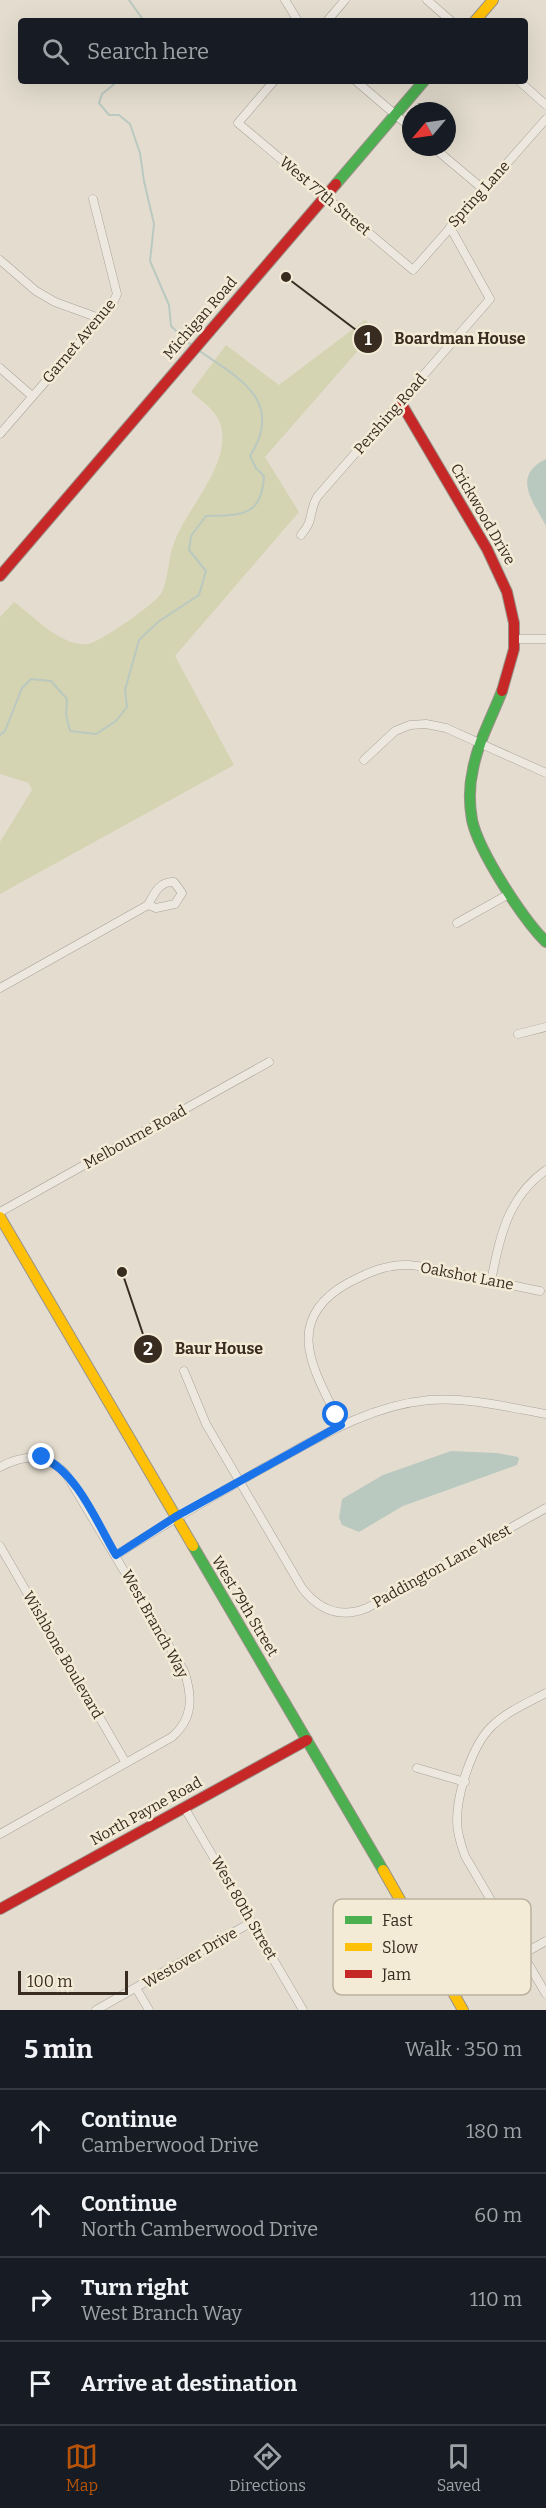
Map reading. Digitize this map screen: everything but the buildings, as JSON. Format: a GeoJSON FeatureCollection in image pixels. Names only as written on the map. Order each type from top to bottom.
{"type":"FeatureCollection","features":[{"type":"Feature","properties":{"kind":"main road"},"geometry":{"type":"LineString","coordinates":[[478,18],[493,0]]}},
{"type":"Feature","properties":{"kind":"main road","name":"Michigan Road"},"geometry":{"type":"LineString","coordinates":[[0,576],[421,84]]}},
{"type":"Feature","properties":{"kind":"main road","name":"Crickwood Drive"},"geometry":{"type":"LineString","coordinates":[[401,403],[497,567],[510,601],[514,639],[505,688],[473,761],[469,787],[472,820],[479,839],[509,894],[524,918],[546,942]]}},
{"type":"Feature","properties":{"kind":"main road","name":"West 79th Street"},"geometry":{"type":"LineString","coordinates":[[0,1217],[398,1899]]}},
{"type":"Feature","properties":{"kind":"main road","name":"North Payne Road"},"geometry":{"type":"LineString","coordinates":[[0,1909],[307,1740]]}},
{"type":"Feature","properties":{"kind":"main road","name":"West 79th Street"},"geometry":{"type":"LineString","coordinates":[[454,1995],[463,2010]]}},
{"type":"Feature","properties":{"kind":"street"},"geometry":{"type":"LineString","coordinates":[[285,0],[295,18]]}},
{"type":"Feature","properties":{"kind":"street"},"geometry":{"type":"LineString","coordinates":[[330,18],[345,0]]}},
{"type":"Feature","properties":{"kind":"street"},"geometry":{"type":"LineString","coordinates":[[427,0],[448,18]]}},
{"type":"Feature","properties":{"kind":"street","name":"West 77th Street"},"geometry":{"type":"LineString","coordinates":[[271,84],[238,123],[413,270]]}},
{"type":"Feature","properties":{"kind":"street"},"geometry":{"type":"LineString","coordinates":[[360,84],[402,120]]}},
{"type":"Feature","properties":{"kind":"street"},"geometry":{"type":"LineString","coordinates":[[522,84],[546,105]]}},
{"type":"Feature","properties":{"kind":"street","name":"Spring Lane"},"geometry":{"type":"LineString","coordinates":[[413,270],[546,119]]}},
{"type":"Feature","properties":{"kind":"street"},"geometry":{"type":"LineString","coordinates":[[444,156],[483,189]]}},
{"type":"Feature","properties":{"kind":"street","name":"Garnet Avenue"},"geometry":{"type":"LineString","coordinates":[[0,434],[112,305],[117,294],[93,200]]}},
{"type":"Feature","properties":{"kind":"street","name":"Pershing Road"},"geometry":{"type":"LineString","coordinates":[[301,535],[311,522],[317,497],[490,299],[450,227]]}},
{"type":"Feature","properties":{"kind":"street"},"geometry":{"type":"LineString","coordinates":[[0,260],[36,291],[55,302],[99,318]]}},
{"type":"Feature","properties":{"kind":"street"},"geometry":{"type":"LineString","coordinates":[[0,368],[32,396]]}},
{"type":"Feature","properties":{"kind":"street"},"geometry":{"type":"LineString","coordinates":[[514,639],[546,639]]}},
{"type":"Feature","properties":{"kind":"street"},"geometry":{"type":"LineString","coordinates":[[364,760],[387,736],[413,724],[438,725],[546,773]]}},
{"type":"Feature","properties":{"kind":"street"},"geometry":{"type":"LineString","coordinates":[[457,923],[509,894]]}},
{"type":"Feature","properties":{"kind":"street"},"geometry":{"type":"LineString","coordinates":[[0,988],[148,905]]}},
{"type":"Feature","properties":{"kind":"street"},"geometry":{"type":"LineString","coordinates":[[518,1034],[546,1027]]}},
{"type":"Feature","properties":{"kind":"street","name":"Melbourne Road"},"geometry":{"type":"LineString","coordinates":[[0,1212],[269,1062]]}},
{"type":"Feature","properties":{"kind":"street"},"geometry":{"type":"LineString","coordinates":[[491,1281],[500,1235],[509,1213],[526,1188],[546,1170]]}},
{"type":"Feature","properties":{"kind":"street","name":"Oakshot Lane"},"geometry":{"type":"LineString","coordinates":[[341,1425],[318,1379],[310,1352],[311,1320],[316,1308],[326,1297],[367,1273],[396,1266],[423,1267],[540,1291]]}},
{"type":"Feature","properties":{"kind":"street"},"geometry":{"type":"LineString","coordinates":[[184,1371],[206,1424],[239,1482]]}},
{"type":"Feature","properties":{"kind":"street"},"geometry":{"type":"LineString","coordinates":[[116,1555],[175,1517],[341,1425],[391,1406],[441,1400],[478,1402],[546,1414]]}},
{"type":"Feature","properties":{"kind":"street","name":"West Branch Way"},"geometry":{"type":"LineString","coordinates":[[0,1467],[13,1460],[32,1456],[42,1457],[59,1466],[72,1481],[184,1671],[190,1691],[189,1710],[182,1728],[172,1737],[126,1763]]}},
{"type":"Feature","properties":{"kind":"street","name":"Paddington Lane West"},"geometry":{"type":"LineString","coordinates":[[239,1482],[302,1588],[315,1603],[334,1612],[351,1613],[367,1608],[546,1508]]}},
{"type":"Feature","properties":{"kind":"street","name":"Wishbone Boulevard"},"geometry":{"type":"LineString","coordinates":[[0,1546],[126,1763]]}},
{"type":"Feature","properties":{"kind":"street"},"geometry":{"type":"LineString","coordinates":[[490,1899],[460,1844],[457,1817],[465,1782],[474,1753],[489,1730],[504,1716],[546,1693]]}},
{"type":"Feature","properties":{"kind":"street"},"geometry":{"type":"LineString","coordinates":[[0,1834],[126,1763]]}},
{"type":"Feature","properties":{"kind":"street"},"geometry":{"type":"LineString","coordinates":[[417,1768],[465,1782]]}},
{"type":"Feature","properties":{"kind":"street","name":"West 80th Street"},"geometry":{"type":"LineString","coordinates":[[184,1807],[303,2010]]}},
{"type":"Feature","properties":{"kind":"street","name":"Westover Drive"},"geometry":{"type":"LineString","coordinates":[[96,2010],[252,1922]]}},
{"type":"Feature","properties":{"kind":"street"},"geometry":{"type":"LineString","coordinates":[[531,1949],[546,1941]]}},
{"type":"Feature","properties":{"kind":"street"},"geometry":{"type":"LineString","coordinates":[[531,1968],[546,1994]]}},
{"type":"Feature","properties":{"kind":"street"},"geometry":{"type":"LineString","coordinates":[[136,1988],[149,2010]]}},
{"type":"Feature","properties":{"kind":"green space"},"geometry":{"type":"Polygon","coordinates":[[[365,320],[376,330],[265,457],[299,512],[175,656],[234,765],[0,894],[0,842],[32,790],[29,783],[0,774],[0,617],[14,602],[58,636],[78,644],[88,644],[115,630],[140,613],[162,592],[174,543],[220,456],[222,441],[219,421],[209,407],[191,392],[226,345],[279,385],[365,320]]]}},
{"type":"Feature","properties":{"kind":"shaded area"},"geometry":{"type":"Polygon","coordinates":[[[546,459],[546,526],[531,498],[527,481],[529,473],[535,466],[546,459]]]}},
{"type":"Feature","properties":{"kind":"shaded area"},"geometry":{"type":"Polygon","coordinates":[[[451,1451],[497,1453],[519,1459],[517,1465],[403,1506],[359,1532],[342,1525],[339,1518],[342,1499],[383,1475],[451,1451]]]}},
{"type":"Feature","properties":{"kind":"waterway"},"geometry":{"type":"LineString","coordinates":[[129,0],[142,18]]}},
{"type":"Feature","properties":{"kind":"waterway"},"geometry":{"type":"LineString","coordinates":[[114,84],[102,94],[99,103],[109,115],[119,115],[130,124],[140,153],[154,224],[150,261],[169,305],[171,326],[191,345]]}},
{"type":"Feature","properties":{"kind":"waterway"},"geometry":{"type":"LineString","coordinates":[[0,735],[5,731],[22,688],[31,679],[51,681],[67,699],[66,715],[70,731],[96,734],[116,721],[127,707],[125,690],[139,640],[158,622],[199,595],[206,571],[189,550],[191,536],[206,516],[239,514],[254,506],[259,499],[264,476],[256,468],[250,456],[259,437],[262,420],[260,406],[242,381],[198,350]]}},
{"type":"Feature","properties":{"kind":"traffic: fast"},"geometry":{"type":"LineString","coordinates":[[336,184],[421,84]]}},
{"type":"Feature","properties":{"kind":"traffic: fast"},"geometry":{"type":"LineString","coordinates":[[502,691],[475,759],[470,788],[472,820],[492,867],[526,918],[546,942]]}},
{"type":"Feature","properties":{"kind":"traffic: fast"},"geometry":{"type":"LineString","coordinates":[[193,1546],[383,1870]]}},
{"type":"Feature","properties":{"kind":"traffic: slow"},"geometry":{"type":"LineString","coordinates":[[478,18],[493,0]]}},
{"type":"Feature","properties":{"kind":"traffic: slow"},"geometry":{"type":"LineString","coordinates":[[0,1217],[193,1546]]}},
{"type":"Feature","properties":{"kind":"traffic: slow"},"geometry":{"type":"LineString","coordinates":[[383,1870],[400,1899]]}},
{"type":"Feature","properties":{"kind":"traffic: slow"},"geometry":{"type":"LineString","coordinates":[[454,1995],[463,2010]]}},
{"type":"Feature","properties":{"kind":"traffic: jam"},"geometry":{"type":"LineString","coordinates":[[0,576],[336,184]]}},
{"type":"Feature","properties":{"kind":"traffic: jam"},"geometry":{"type":"LineString","coordinates":[[401,403],[487,549],[507,592],[514,623],[514,649],[502,691]]}},
{"type":"Feature","properties":{"kind":"traffic: jam"},"geometry":{"type":"LineString","coordinates":[[0,1909],[307,1740]]}},
{"type":"Feature","properties":{"kind":"place","name":"Boardman House"},"geometry":{"type":"Point","coordinates":[286,277]}},
{"type":"Feature","properties":{"kind":"place","name":"Baur House"},"geometry":{"type":"Point","coordinates":[122,1272]}},
{"type":"Feature","properties":{"kind":"route"},"geometry":{"type":"LineString","coordinates":[[42,1457],[59,1466],[72,1481],[116,1555],[175,1517],[341,1425],[336,1415]]}}]}
